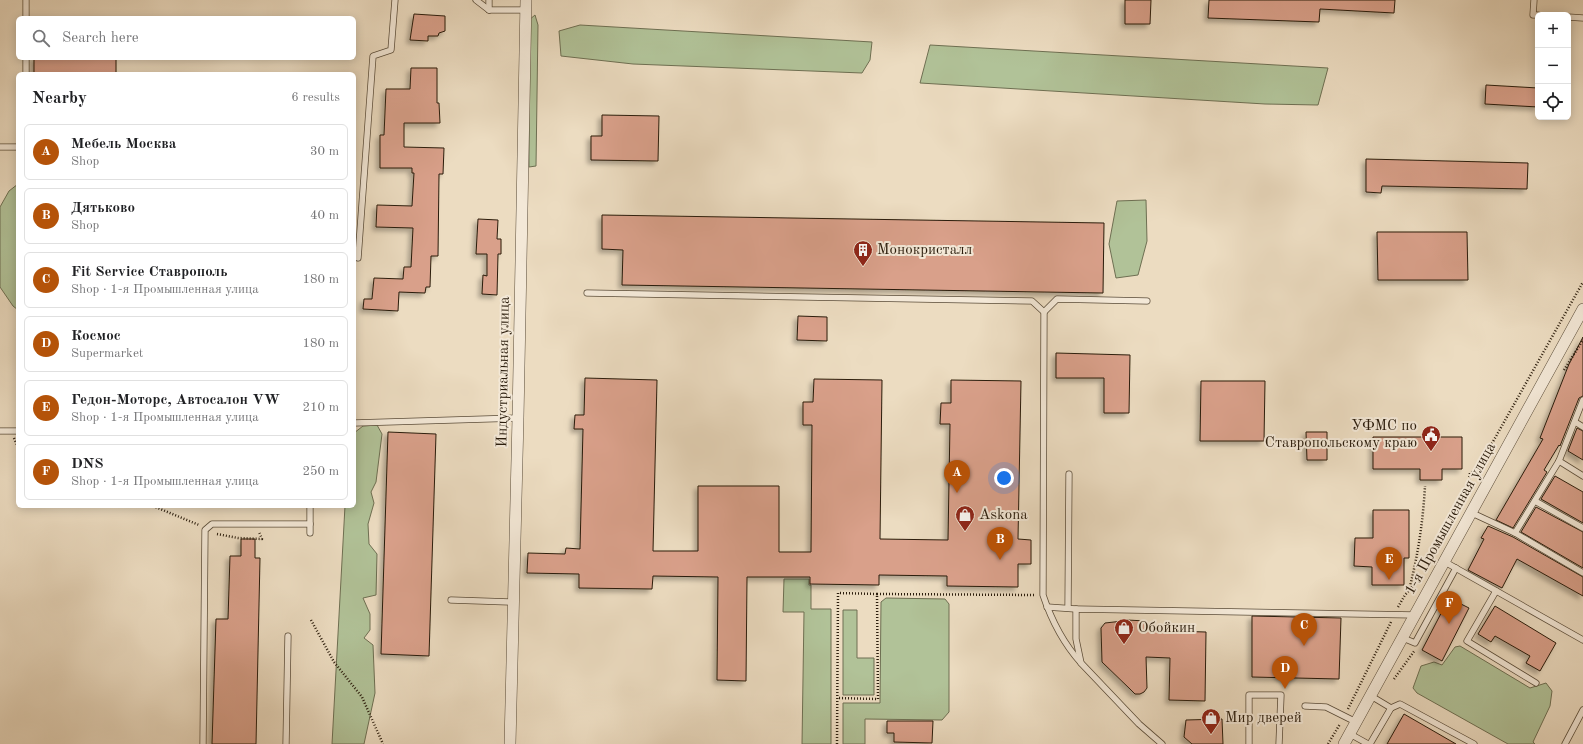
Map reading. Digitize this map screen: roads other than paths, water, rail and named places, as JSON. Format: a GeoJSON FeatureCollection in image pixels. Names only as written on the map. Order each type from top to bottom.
{"type":"FeatureCollection","features":[{"type":"Feature","properties":{"kind":"street","name":"Индустриальная улица"},"geometry":{"type":"LineString","coordinates":[[510,744],[526,5]]}},
{"type":"Feature","properties":{"kind":"street","name":"1-я Промышленная улица"},"geometry":{"type":"LineString","coordinates":[[1344,744],[1583,309]]}},
{"type":"Feature","properties":{"kind":"lane"},"geometry":{"type":"LineString","coordinates":[[26,0],[26,16]]}},
{"type":"Feature","properties":{"kind":"lane"},"geometry":{"type":"LineString","coordinates":[[358,258],[373,56],[390,50],[395,0]]}},
{"type":"Feature","properties":{"kind":"lane"},"geometry":{"type":"LineString","coordinates":[[476,0],[489,10],[526,5]]}},
{"type":"Feature","properties":{"kind":"lane"},"geometry":{"type":"LineString","coordinates":[[489,0],[489,10]]}},
{"type":"Feature","properties":{"kind":"lane"},"geometry":{"type":"LineString","coordinates":[[1534,0],[1533,15],[1535,15]]}},
{"type":"Feature","properties":{"kind":"lane"},"geometry":{"type":"LineString","coordinates":[[1571,17],[1583,18]]}},
{"type":"Feature","properties":{"kind":"lane"},"geometry":{"type":"LineString","coordinates":[[26,60],[26,72]]}},
{"type":"Feature","properties":{"kind":"lane"},"geometry":{"type":"LineString","coordinates":[[0,147],[16,147]]}},
{"type":"Feature","properties":{"kind":"lane"},"geometry":{"type":"LineString","coordinates":[[587,293],[1032,301],[1044,312]]}},
{"type":"Feature","properties":{"kind":"lane"},"geometry":{"type":"LineString","coordinates":[[1147,301],[1057,299],[1044,312],[1043,595],[1047,607],[1066,643],[1081,663],[1139,724],[1162,744]]}},
{"type":"Feature","properties":{"kind":"lane"},"geometry":{"type":"LineString","coordinates":[[1515,533],[1559,461],[1583,400]]}},
{"type":"Feature","properties":{"kind":"lane"},"geometry":{"type":"LineString","coordinates":[[356,423],[518,418]]}},
{"type":"Feature","properties":{"kind":"lane"},"geometry":{"type":"LineString","coordinates":[[1574,422],[1583,427]]}},
{"type":"Feature","properties":{"kind":"lane"},"geometry":{"type":"LineString","coordinates":[[0,431],[16,431]]}},
{"type":"Feature","properties":{"kind":"lane"},"geometry":{"type":"LineString","coordinates":[[1559,461],[1583,476]]}},
{"type":"Feature","properties":{"kind":"lane"},"geometry":{"type":"LineString","coordinates":[[1068,608],[1069,474]]}},
{"type":"Feature","properties":{"kind":"lane"},"geometry":{"type":"LineString","coordinates":[[1535,501],[1583,528]]}},
{"type":"Feature","properties":{"kind":"lane"},"geometry":{"type":"LineString","coordinates":[[310,508],[310,533]]}},
{"type":"Feature","properties":{"kind":"lane"},"geometry":{"type":"LineString","coordinates":[[1472,513],[1515,533],[1583,573]]}},
{"type":"Feature","properties":{"kind":"lane"},"geometry":{"type":"LineString","coordinates":[[203,744],[205,530],[212,524],[310,524]]}},
{"type":"Feature","properties":{"kind":"lane"},"geometry":{"type":"LineString","coordinates":[[1445,562],[1583,640]]}},
{"type":"Feature","properties":{"kind":"lane"},"geometry":{"type":"LineString","coordinates":[[1403,638],[1415,643],[1456,568]]}},
{"type":"Feature","properties":{"kind":"lane"},"geometry":{"type":"LineString","coordinates":[[1496,591],[1467,641],[1536,683]]}},
{"type":"Feature","properties":{"kind":"lane"},"geometry":{"type":"LineString","coordinates":[[452,600],[513,602]]}},
{"type":"Feature","properties":{"kind":"lane"},"geometry":{"type":"LineString","coordinates":[[1047,607],[1076,609],[1416,615]]}},
{"type":"Feature","properties":{"kind":"lane"},"geometry":{"type":"LineString","coordinates":[[1076,609],[1076,639],[1081,663]]}},
{"type":"Feature","properties":{"kind":"lane"},"geometry":{"type":"LineString","coordinates":[[286,744],[288,636]]}},
{"type":"Feature","properties":{"kind":"lane"},"geometry":{"type":"LineString","coordinates":[[1249,744],[1249,695],[1281,695],[1279,744]]}},
{"type":"Feature","properties":{"kind":"lane"},"geometry":{"type":"LineString","coordinates":[[1371,696],[1391,708]]}},
{"type":"Feature","properties":{"kind":"lane"},"geometry":{"type":"LineString","coordinates":[[1350,734],[1369,744],[1391,708],[1400,704],[1474,744]]}},
{"type":"Feature","properties":{"kind":"lane"},"geometry":{"type":"LineString","coordinates":[[1305,706],[1326,707],[1356,722]]}},
{"type":"Feature","properties":{"kind":"lane"},"geometry":{"type":"LineString","coordinates":[[1565,744],[1583,710]]}},
{"type":"Feature","properties":{"kind":"place","name":"Монокристалл"},"geometry":{"type":"Point","coordinates":[863,267]}},
{"type":"Feature","properties":{"kind":"place","name":"УФМС по Ставропольскому краю"},"geometry":{"type":"Point","coordinates":[1431,452]}},
{"type":"Feature","properties":{"kind":"place","name":"Мебель Москва"},"geometry":{"type":"Point","coordinates":[957,493]}},
{"type":"Feature","properties":{"kind":"place","name":"Askona"},"geometry":{"type":"Point","coordinates":[965,532]}},
{"type":"Feature","properties":{"kind":"place","name":"Дятьково"},"geometry":{"type":"Point","coordinates":[1000,560]}},
{"type":"Feature","properties":{"kind":"place","name":"Гедон-Моторс, Автосалон VW"},"geometry":{"type":"Point","coordinates":[1389,580]}},
{"type":"Feature","properties":{"kind":"place","name":"DNS"},"geometry":{"type":"Point","coordinates":[1449,624]}},
{"type":"Feature","properties":{"kind":"place","name":"Обойкин"},"geometry":{"type":"Point","coordinates":[1124,645]}},
{"type":"Feature","properties":{"kind":"place","name":"Fit Service Ставрополь"},"geometry":{"type":"Point","coordinates":[1304,646]}},
{"type":"Feature","properties":{"kind":"place","name":"Космос"},"geometry":{"type":"Point","coordinates":[1285,689]}},
{"type":"Feature","properties":{"kind":"place","name":"Мир дверей"},"geometry":{"type":"Point","coordinates":[1211,735]}}]}
